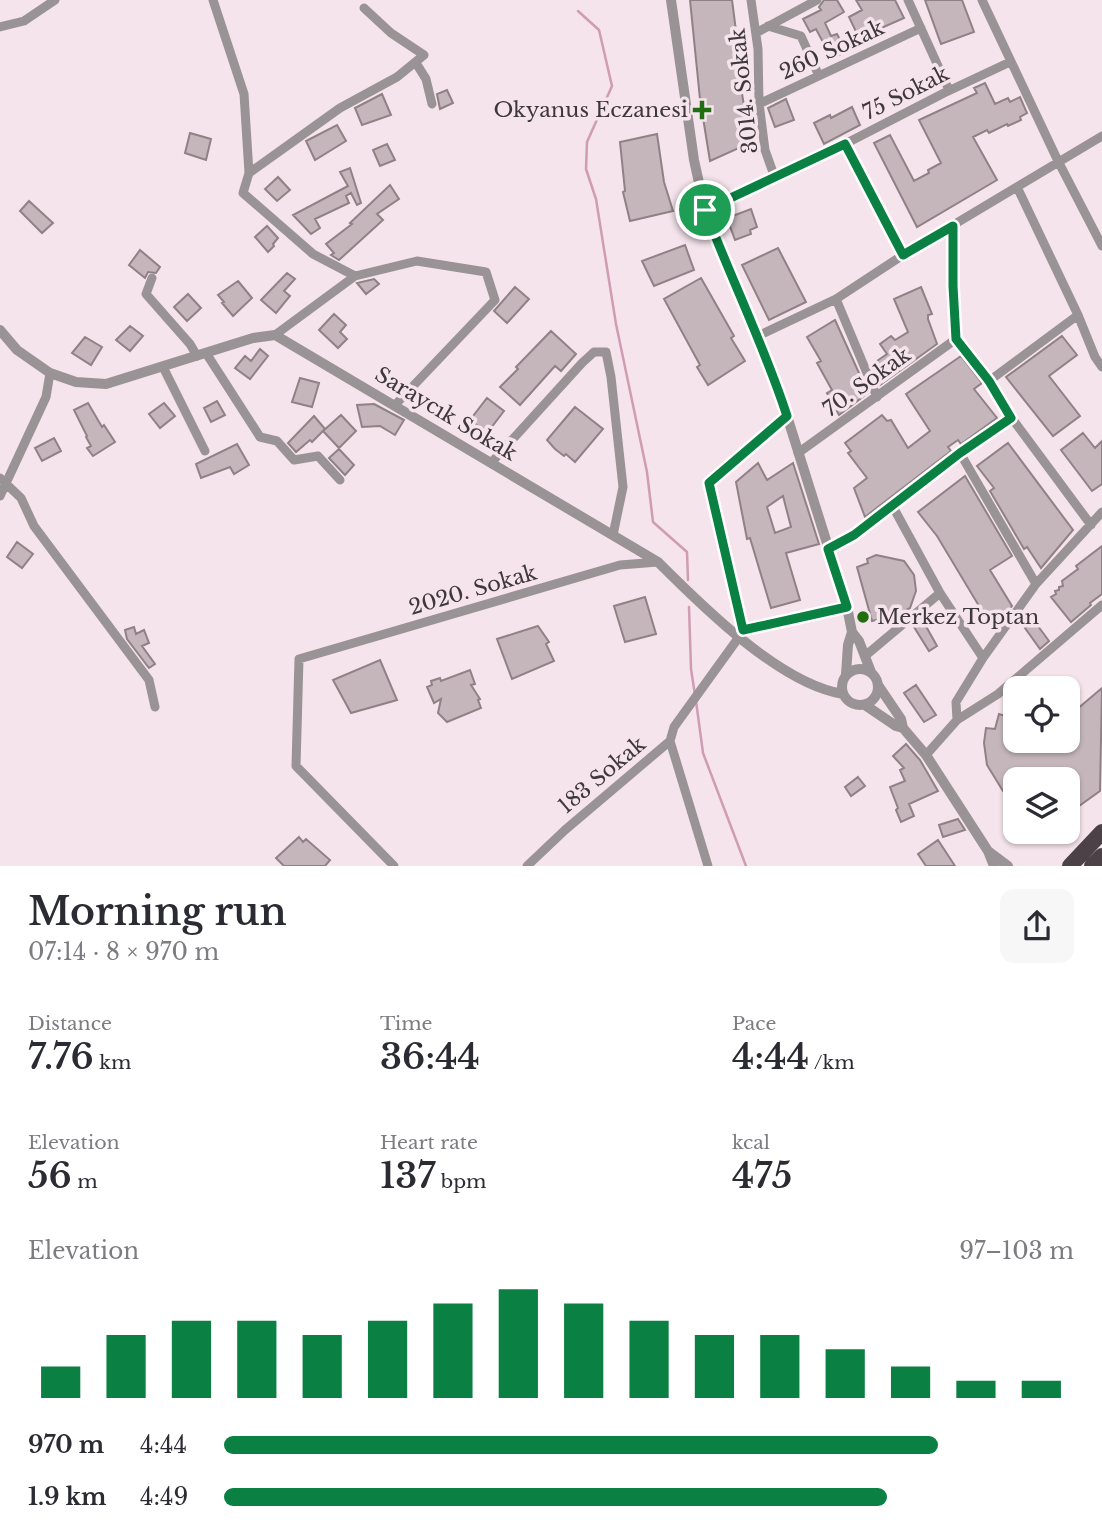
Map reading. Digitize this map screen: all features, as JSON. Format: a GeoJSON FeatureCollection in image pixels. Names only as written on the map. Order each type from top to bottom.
{"type":"FeatureCollection","features":[{"type":"Feature","properties":{"kind":"highway"},"geometry":{"type":"LineString","coordinates":[[1070,866],[1102,832]]}},
{"type":"Feature","properties":{"kind":"highway"},"geometry":{"type":"LineString","coordinates":[[1092,866],[1102,856]]}},
{"type":"Feature","properties":{"kind":"street"},"geometry":{"type":"LineString","coordinates":[[0,27],[24,21],[55,0]]}},
{"type":"Feature","properties":{"kind":"street"},"geometry":{"type":"LineString","coordinates":[[213,0],[244,93],[249,173],[243,193],[313,254],[355,276]]}},
{"type":"Feature","properties":{"kind":"street"},"geometry":{"type":"LineString","coordinates":[[671,0],[694,160],[705,210],[730,276],[758,336],[787,416],[847,607],[852,632],[842,684],[843,694],[849,702],[865,705],[903,728]]}},
{"type":"Feature","properties":{"kind":"street","name":"3014. Sokak"},"geometry":{"type":"LineString","coordinates":[[751,0],[765,150],[775,178]]}},
{"type":"Feature","properties":{"kind":"street"},"geometry":{"type":"LineString","coordinates":[[756,33],[817,0]]}},
{"type":"Feature","properties":{"kind":"street"},"geometry":{"type":"LineString","coordinates":[[908,0],[949,90]]}},
{"type":"Feature","properties":{"kind":"street"},"geometry":{"type":"LineString","coordinates":[[982,0],[1058,162],[1102,246]]}},
{"type":"Feature","properties":{"kind":"street"},"geometry":{"type":"LineString","coordinates":[[249,173],[340,108],[397,77],[425,55],[391,33],[364,8]]}},
{"type":"Feature","properties":{"kind":"street"},"geometry":{"type":"LineString","coordinates":[[768,26],[801,36],[819,76]]}},
{"type":"Feature","properties":{"kind":"street","name":"260 Sokak"},"geometry":{"type":"LineString","coordinates":[[759,104],[921,28]]}},
{"type":"Feature","properties":{"kind":"street","name":"75 Sokak"},"geometry":{"type":"LineString","coordinates":[[705,210],[1010,62]]}},
{"type":"Feature","properties":{"kind":"street"},"geometry":{"type":"LineString","coordinates":[[416,63],[426,79],[432,104]]}},
{"type":"Feature","properties":{"kind":"street"},"geometry":{"type":"LineString","coordinates":[[758,336],[836,299],[903,255],[1102,136]]}},
{"type":"Feature","properties":{"kind":"street"},"geometry":{"type":"LineString","coordinates":[[845,144],[903,255]]}},
{"type":"Feature","properties":{"kind":"street"},"geometry":{"type":"LineString","coordinates":[[1017,187],[1102,368]]}},
{"type":"Feature","properties":{"kind":"street"},"geometry":{"type":"LineString","coordinates":[[953,226],[956,339],[1091,525]]}},
{"type":"Feature","properties":{"kind":"street"},"geometry":{"type":"LineString","coordinates":[[0,330],[17,350],[50,373],[76,382],[106,384],[253,338],[275,335],[355,276],[417,261],[486,272],[495,300],[395,405]]}},
{"type":"Feature","properties":{"kind":"street"},"geometry":{"type":"LineString","coordinates":[[152,278],[146,294],[201,354],[260,438],[277,441],[294,460],[318,456],[340,480]]}},
{"type":"Feature","properties":{"kind":"street"},"geometry":{"type":"LineString","coordinates":[[836,299],[877,397]]}},
{"type":"Feature","properties":{"kind":"street"},"geometry":{"type":"LineString","coordinates":[[989,381],[1078,315]]}},
{"type":"Feature","properties":{"kind":"street","name":"Saraycık Sokak"},"geometry":{"type":"LineString","coordinates":[[275,335],[658,562],[697,601],[741,633],[751,647],[809,684],[825,691],[843,694]]}},
{"type":"Feature","properties":{"kind":"street","name":"70. Sokak"},"geometry":{"type":"LineString","coordinates":[[798,453],[956,339]]}},
{"type":"Feature","properties":{"kind":"street"},"geometry":{"type":"LineString","coordinates":[[491,463],[582,363],[594,352],[606,352],[623,487],[613,535]]}},
{"type":"Feature","properties":{"kind":"street"},"geometry":{"type":"LineString","coordinates":[[163,367],[205,451]]}},
{"type":"Feature","properties":{"kind":"street"},"geometry":{"type":"LineString","coordinates":[[0,496],[3,481],[46,397],[50,373]]}},
{"type":"Feature","properties":{"kind":"street"},"geometry":{"type":"LineString","coordinates":[[787,416],[709,483],[741,633],[847,607]]}},
{"type":"Feature","properties":{"kind":"street"},"geometry":{"type":"LineString","coordinates":[[828,549],[854,535],[960,453],[1011,418]]}},
{"type":"Feature","properties":{"kind":"street"},"geometry":{"type":"LineString","coordinates":[[960,453],[1036,584]]}},
{"type":"Feature","properties":{"kind":"street"},"geometry":{"type":"LineString","coordinates":[[3,481],[22,498],[34,526],[149,680],[155,707]]}},
{"type":"Feature","properties":{"kind":"street"},"geometry":{"type":"LineString","coordinates":[[892,505],[940,593],[983,658]]}},
{"type":"Feature","properties":{"kind":"street"},"geometry":{"type":"LineString","coordinates":[[957,720],[956,702],[983,658],[1036,584],[1102,512]]}},
{"type":"Feature","properties":{"kind":"street","name":"2020. Sokak"},"geometry":{"type":"LineString","coordinates":[[394,866],[296,766],[299,659],[620,565],[658,562]]}},
{"type":"Feature","properties":{"kind":"street"},"geometry":{"type":"LineString","coordinates":[[865,656],[940,593]]}},
{"type":"Feature","properties":{"kind":"street"},"geometry":{"type":"LineString","coordinates":[[926,755],[957,720],[998,694],[1102,605]]}},
{"type":"Feature","properties":{"kind":"street"},"geometry":{"type":"LineString","coordinates":[[852,632],[859,640],[878,685],[901,719],[903,728],[926,755],[988,851],[994,866]]}},
{"type":"Feature","properties":{"kind":"street","name":"183 Sokak"},"geometry":{"type":"LineString","coordinates":[[527,866],[670,741],[674,726],[741,633]]}},
{"type":"Feature","properties":{"kind":"street"},"geometry":{"type":"LineString","coordinates":[[846,674],[855,669],[871,671]]}},
{"type":"Feature","properties":{"kind":"street"},"geometry":{"type":"LineString","coordinates":[[865,705],[877,695],[878,685]]}},
{"type":"Feature","properties":{"kind":"street"},"geometry":{"type":"LineString","coordinates":[[670,741],[708,866]]}},
{"type":"Feature","properties":{"kind":"street"},"geometry":{"type":"LineString","coordinates":[[988,851],[1009,866]]}},
{"type":"Feature","properties":{"kind":"building"},"geometry":{"type":"Polygon","coordinates":[[[690,0],[732,0],[739,54],[741,53],[744,81],[740,81],[750,143],[710,161],[700,99],[690,0]]]}},
{"type":"Feature","properties":{"kind":"building"},"geometry":{"type":"Polygon","coordinates":[[[824,0],[837,0],[844,12],[825,23],[831,36],[837,34],[846,51],[832,59],[816,29],[810,32],[803,19],[821,10],[819,7],[824,0]]]}},
{"type":"Feature","properties":{"kind":"building"},"geometry":{"type":"Polygon","coordinates":[[[856,0],[895,0],[904,18],[859,38],[849,17],[862,10],[856,0]]]}},
{"type":"Feature","properties":{"kind":"building"},"geometry":{"type":"Polygon","coordinates":[[[925,0],[962,0],[974,32],[941,44],[925,0]]]}},
{"type":"Feature","properties":{"kind":"building"},"geometry":{"type":"Polygon","coordinates":[[[985,83],[995,104],[1008,98],[1010,102],[1020,97],[1027,113],[1020,117],[1021,120],[1008,126],[1007,124],[989,133],[987,130],[973,137],[997,180],[917,227],[874,143],[890,135],[914,181],[929,173],[928,170],[941,163],[919,120],[977,93],[974,88],[985,83]]]}},
{"type":"Feature","properties":{"kind":"building"},"geometry":{"type":"Polygon","coordinates":[[[447,90],[453,103],[440,109],[437,94],[447,90]]]}},
{"type":"Feature","properties":{"kind":"building"},"geometry":{"type":"Polygon","coordinates":[[[382,94],[391,115],[362,125],[355,108],[382,94]]]}},
{"type":"Feature","properties":{"kind":"building"},"geometry":{"type":"Polygon","coordinates":[[[786,99],[794,120],[775,127],[768,108],[786,99]]]}},
{"type":"Feature","properties":{"kind":"building"},"geometry":{"type":"Polygon","coordinates":[[[852,107],[860,125],[824,144],[814,123],[852,107]]]}},
{"type":"Feature","properties":{"kind":"building"},"geometry":{"type":"Polygon","coordinates":[[[337,125],[346,141],[315,160],[306,141],[337,125]]]}},
{"type":"Feature","properties":{"kind":"building"},"geometry":{"type":"Polygon","coordinates":[[[190,133],[211,139],[206,160],[185,153],[190,133]]]}},
{"type":"Feature","properties":{"kind":"building"},"geometry":{"type":"Polygon","coordinates":[[[657,134],[664,182],[673,211],[630,221],[623,192],[620,142],[657,134]]]}},
{"type":"Feature","properties":{"kind":"building"},"geometry":{"type":"Polygon","coordinates":[[[387,144],[395,160],[380,166],[373,150],[387,144]]]}},
{"type":"Feature","properties":{"kind":"building"},"geometry":{"type":"Polygon","coordinates":[[[350,168],[361,203],[357,205],[351,193],[346,196],[349,203],[315,219],[320,228],[311,234],[293,215],[348,186],[340,172],[350,168]]]}},
{"type":"Feature","properties":{"kind":"building"},"geometry":{"type":"Polygon","coordinates":[[[278,177],[290,190],[277,201],[265,189],[278,177]]]}},
{"type":"Feature","properties":{"kind":"building"},"geometry":{"type":"Polygon","coordinates":[[[390,185],[399,199],[377,214],[383,220],[339,260],[331,255],[334,253],[326,244],[352,224],[350,223],[390,185]]]}},
{"type":"Feature","properties":{"kind":"building"},"geometry":{"type":"Polygon","coordinates":[[[29,201],[53,223],[42,233],[20,211],[29,201]]]}},
{"type":"Feature","properties":{"kind":"building"},"geometry":{"type":"Polygon","coordinates":[[[751,209],[757,227],[750,230],[751,234],[735,240],[727,218],[751,209]]]}},
{"type":"Feature","properties":{"kind":"building"},"geometry":{"type":"Polygon","coordinates":[[[267,226],[278,238],[268,252],[255,237],[267,226]]]}},
{"type":"Feature","properties":{"kind":"building"},"geometry":{"type":"Polygon","coordinates":[[[685,245],[694,270],[654,286],[642,261],[685,245]]]}},
{"type":"Feature","properties":{"kind":"building"},"geometry":{"type":"Polygon","coordinates":[[[778,248],[806,302],[769,320],[742,265],[778,248]]]}},
{"type":"Feature","properties":{"kind":"building"},"geometry":{"type":"Polygon","coordinates":[[[140,250],[160,267],[156,273],[148,272],[145,278],[129,265],[140,250]]]}},
{"type":"Feature","properties":{"kind":"building"},"geometry":{"type":"Polygon","coordinates":[[[287,273],[295,279],[284,291],[290,296],[276,313],[261,300],[287,273]]]}},
{"type":"Feature","properties":{"kind":"building"},"geometry":{"type":"Polygon","coordinates":[[[701,278],[745,361],[708,385],[664,299],[701,278]]]}},
{"type":"Feature","properties":{"kind":"building"},"geometry":{"type":"Polygon","coordinates":[[[374,279],[379,284],[366,294],[357,283],[374,279]]]}},
{"type":"Feature","properties":{"kind":"building"},"geometry":{"type":"Polygon","coordinates":[[[238,281],[252,298],[233,316],[218,295],[238,281]]]}},
{"type":"Feature","properties":{"kind":"building"},"geometry":{"type":"Polygon","coordinates":[[[515,287],[529,299],[507,323],[494,311],[515,287]]]}},
{"type":"Feature","properties":{"kind":"building"},"geometry":{"type":"Polygon","coordinates":[[[921,287],[932,314],[928,315],[928,319],[937,344],[880,385],[871,365],[887,354],[880,344],[891,336],[895,340],[908,332],[894,299],[921,287]]]}},
{"type":"Feature","properties":{"kind":"building"},"geometry":{"type":"Polygon","coordinates":[[[188,294],[201,308],[187,321],[174,307],[188,294]]]}},
{"type":"Feature","properties":{"kind":"building"},"geometry":{"type":"Polygon","coordinates":[[[334,314],[346,325],[340,332],[347,339],[338,348],[319,330],[334,314]]]}},
{"type":"Feature","properties":{"kind":"building"},"geometry":{"type":"Polygon","coordinates":[[[835,320],[868,393],[839,415],[827,393],[832,390],[817,363],[821,361],[807,337],[835,320]]]}},
{"type":"Feature","properties":{"kind":"building"},"geometry":{"type":"Polygon","coordinates":[[[130,326],[143,336],[130,351],[116,340],[130,326]]]}},
{"type":"Feature","properties":{"kind":"building"},"geometry":{"type":"Polygon","coordinates":[[[551,331],[576,354],[561,371],[555,366],[520,405],[500,387],[551,331]]]}},
{"type":"Feature","properties":{"kind":"building"},"geometry":{"type":"Polygon","coordinates":[[[1062,336],[1077,355],[1049,376],[1080,416],[1053,436],[1006,377],[1062,336]]]}},
{"type":"Feature","properties":{"kind":"building"},"geometry":{"type":"Polygon","coordinates":[[[85,337],[102,347],[91,365],[72,353],[85,337]]]}},
{"type":"Feature","properties":{"kind":"building"},"geometry":{"type":"Polygon","coordinates":[[[260,349],[268,356],[250,379],[235,368],[245,356],[251,361],[260,349]]]}},
{"type":"Feature","properties":{"kind":"building"},"geometry":{"type":"Polygon","coordinates":[[[961,356],[982,383],[974,389],[997,418],[961,444],[958,440],[948,447],[951,451],[865,517],[854,488],[867,478],[848,453],[851,451],[845,443],[882,415],[887,421],[891,420],[908,448],[930,431],[906,394],[961,356]]]}},
{"type":"Feature","properties":{"kind":"building"},"geometry":{"type":"Polygon","coordinates":[[[300,378],[319,383],[312,407],[292,402],[300,378]]]}},
{"type":"Feature","properties":{"kind":"building"},"geometry":{"type":"Polygon","coordinates":[[[487,398],[504,411],[487,433],[470,420],[487,398]]]}},
{"type":"Feature","properties":{"kind":"building"},"geometry":{"type":"Polygon","coordinates":[[[217,401],[225,415],[211,422],[204,408],[217,401]]]}},
{"type":"Feature","properties":{"kind":"building"},"geometry":{"type":"Polygon","coordinates":[[[88,403],[102,427],[104,425],[115,442],[93,456],[87,448],[91,446],[74,410],[88,403]]]}},
{"type":"Feature","properties":{"kind":"building"},"geometry":{"type":"Polygon","coordinates":[[[164,403],[175,416],[160,428],[149,414],[164,403]]]}},
{"type":"Feature","properties":{"kind":"building"},"geometry":{"type":"Polygon","coordinates":[[[374,404],[404,420],[395,435],[380,426],[362,427],[357,405],[374,404]]]}},
{"type":"Feature","properties":{"kind":"building"},"geometry":{"type":"Polygon","coordinates":[[[575,407],[603,429],[575,462],[555,449],[547,440],[575,407]]]}},
{"type":"Feature","properties":{"kind":"building"},"geometry":{"type":"Polygon","coordinates":[[[341,415],[356,431],[339,448],[323,431],[341,415]]]}},
{"type":"Feature","properties":{"kind":"building"},"geometry":{"type":"Polygon","coordinates":[[[314,416],[325,429],[312,442],[310,440],[296,452],[288,443],[314,416]]]}},
{"type":"Feature","properties":{"kind":"building"},"geometry":{"type":"Polygon","coordinates":[[[1083,433],[1095,448],[1102,441],[1102,484],[1092,491],[1061,450],[1083,433]]]}},
{"type":"Feature","properties":{"kind":"building"},"geometry":{"type":"Polygon","coordinates":[[[54,438],[61,451],[42,461],[35,448],[54,438]]]}},
{"type":"Feature","properties":{"kind":"building"},"geometry":{"type":"Polygon","coordinates":[[[1008,443],[1073,530],[1041,568],[1027,547],[1024,549],[990,491],[994,488],[977,466],[1008,443]]]}},
{"type":"Feature","properties":{"kind":"building"},"geometry":{"type":"Polygon","coordinates":[[[237,444],[249,465],[234,474],[230,467],[201,478],[196,464],[237,444]]]}},
{"type":"Feature","properties":{"kind":"building"},"geometry":{"type":"Polygon","coordinates":[[[339,449],[354,465],[345,475],[329,458],[339,449]]]}},
{"type":"Feature","properties":{"kind":"building"},"geometry":{"type":"Polygon","coordinates":[[[758,463],[767,480],[793,463],[819,544],[786,553],[800,600],[771,608],[750,538],[747,539],[736,482],[758,463]],[[783,496],[767,507],[775,533],[791,527],[783,496]]]}},
{"type":"Feature","properties":{"kind":"building"},"geometry":{"type":"Polygon","coordinates":[[[965,476],[1012,556],[990,570],[1012,606],[1002,620],[991,626],[937,536],[918,512],[965,476]]]}},
{"type":"Feature","properties":{"kind":"building"},"geometry":{"type":"Polygon","coordinates":[[[17,542],[33,554],[22,568],[7,557],[17,542]]]}},
{"type":"Feature","properties":{"kind":"building"},"geometry":{"type":"Polygon","coordinates":[[[1102,546],[1102,594],[1071,622],[1051,597],[1063,586],[1062,581],[1078,569],[1076,566],[1102,546]]]}},
{"type":"Feature","properties":{"kind":"building"},"geometry":{"type":"Polygon","coordinates":[[[876,555],[904,561],[914,575],[916,591],[910,608],[886,621],[885,618],[872,621],[857,567],[868,563],[867,559],[876,555]]]}},
{"type":"Feature","properties":{"kind":"building"},"geometry":{"type":"Polygon","coordinates":[[[645,597],[656,634],[625,642],[614,606],[645,597]]]}},
{"type":"Feature","properties":{"kind":"building"},"geometry":{"type":"Polygon","coordinates":[[[923,621],[937,646],[929,651],[914,627],[923,621]]]}},
{"type":"Feature","properties":{"kind":"building"},"geometry":{"type":"Polygon","coordinates":[[[1035,622],[1049,641],[1040,649],[1025,628],[1035,622]]]}},
{"type":"Feature","properties":{"kind":"building"},"geometry":{"type":"Polygon","coordinates":[[[538,626],[549,642],[546,644],[554,661],[512,679],[497,639],[538,626]]]}},
{"type":"Feature","properties":{"kind":"building"},"geometry":{"type":"Polygon","coordinates":[[[134,627],[136,634],[144,630],[149,643],[142,646],[155,664],[149,668],[127,639],[125,630],[134,627]]]}},
{"type":"Feature","properties":{"kind":"building"},"geometry":{"type":"Polygon","coordinates":[[[380,660],[397,700],[351,713],[333,680],[380,660]]]}},
{"type":"Feature","properties":{"kind":"building"},"geometry":{"type":"Polygon","coordinates":[[[470,670],[475,684],[471,685],[480,699],[481,708],[447,722],[438,713],[441,699],[434,703],[427,687],[432,685],[431,681],[440,678],[441,681],[470,670]]]}},
{"type":"Feature","properties":{"kind":"building"},"geometry":{"type":"Polygon","coordinates":[[[916,685],[936,715],[924,722],[904,693],[916,685]]]}},
{"type":"Feature","properties":{"kind":"building"},"geometry":{"type":"Polygon","coordinates":[[[1102,688],[1100,791],[1080,805],[1080,767],[1003,767],[1003,791],[987,765],[984,743],[986,728],[995,729],[999,714],[1003,715],[1003,753],[1080,753],[1080,707],[1102,688]]]}},
{"type":"Feature","properties":{"kind":"building"},"geometry":{"type":"Polygon","coordinates":[[[906,744],[920,760],[938,791],[909,804],[914,816],[901,822],[890,787],[905,781],[900,770],[904,768],[893,756],[906,744]]]}},
{"type":"Feature","properties":{"kind":"building"},"geometry":{"type":"Polygon","coordinates":[[[858,777],[865,786],[851,796],[845,787],[858,777]]]}},
{"type":"Feature","properties":{"kind":"building"},"geometry":{"type":"Polygon","coordinates":[[[958,819],[965,830],[943,837],[939,825],[958,819]]]}},
{"type":"Feature","properties":{"kind":"building"},"geometry":{"type":"Polygon","coordinates":[[[299,837],[303,842],[306,839],[330,860],[325,866],[284,866],[276,858],[299,837]]]}},
{"type":"Feature","properties":{"kind":"building"},"geometry":{"type":"Polygon","coordinates":[[[938,840],[955,866],[926,866],[918,854],[938,840]]]}},
{"type":"Feature","properties":{"kind":"waterway"},"geometry":{"type":"LineString","coordinates":[[578,11],[599,30],[612,86],[587,142],[586,169],[596,199],[616,324],[647,472],[653,522],[687,552],[688,580]]}},
{"type":"Feature","properties":{"kind":"waterway"},"geometry":{"type":"LineString","coordinates":[[689,607],[691,669],[695,695]]}},
{"type":"Feature","properties":{"kind":"waterway"},"geometry":{"type":"LineString","coordinates":[[696,701],[703,753],[746,866]]}},
{"type":"Feature","properties":{"kind":"place","name":"Okyanus Eczanesi"},"geometry":{"type":"Point","coordinates":[702,110]}},
{"type":"Feature","properties":{"kind":"place","name":"Merkez Toptan"},"geometry":{"type":"Point","coordinates":[863,617]}},
{"type":"Feature","properties":{"kind":"route"},"geometry":{"type":"LineString","coordinates":[[845,144],[903,255],[953,226],[956,339],[989,381],[1011,418],[960,453],[854,535],[828,549],[847,607],[743,630],[709,483],[787,416],[776,381],[730,276],[705,210],[845,144]]}}]}
